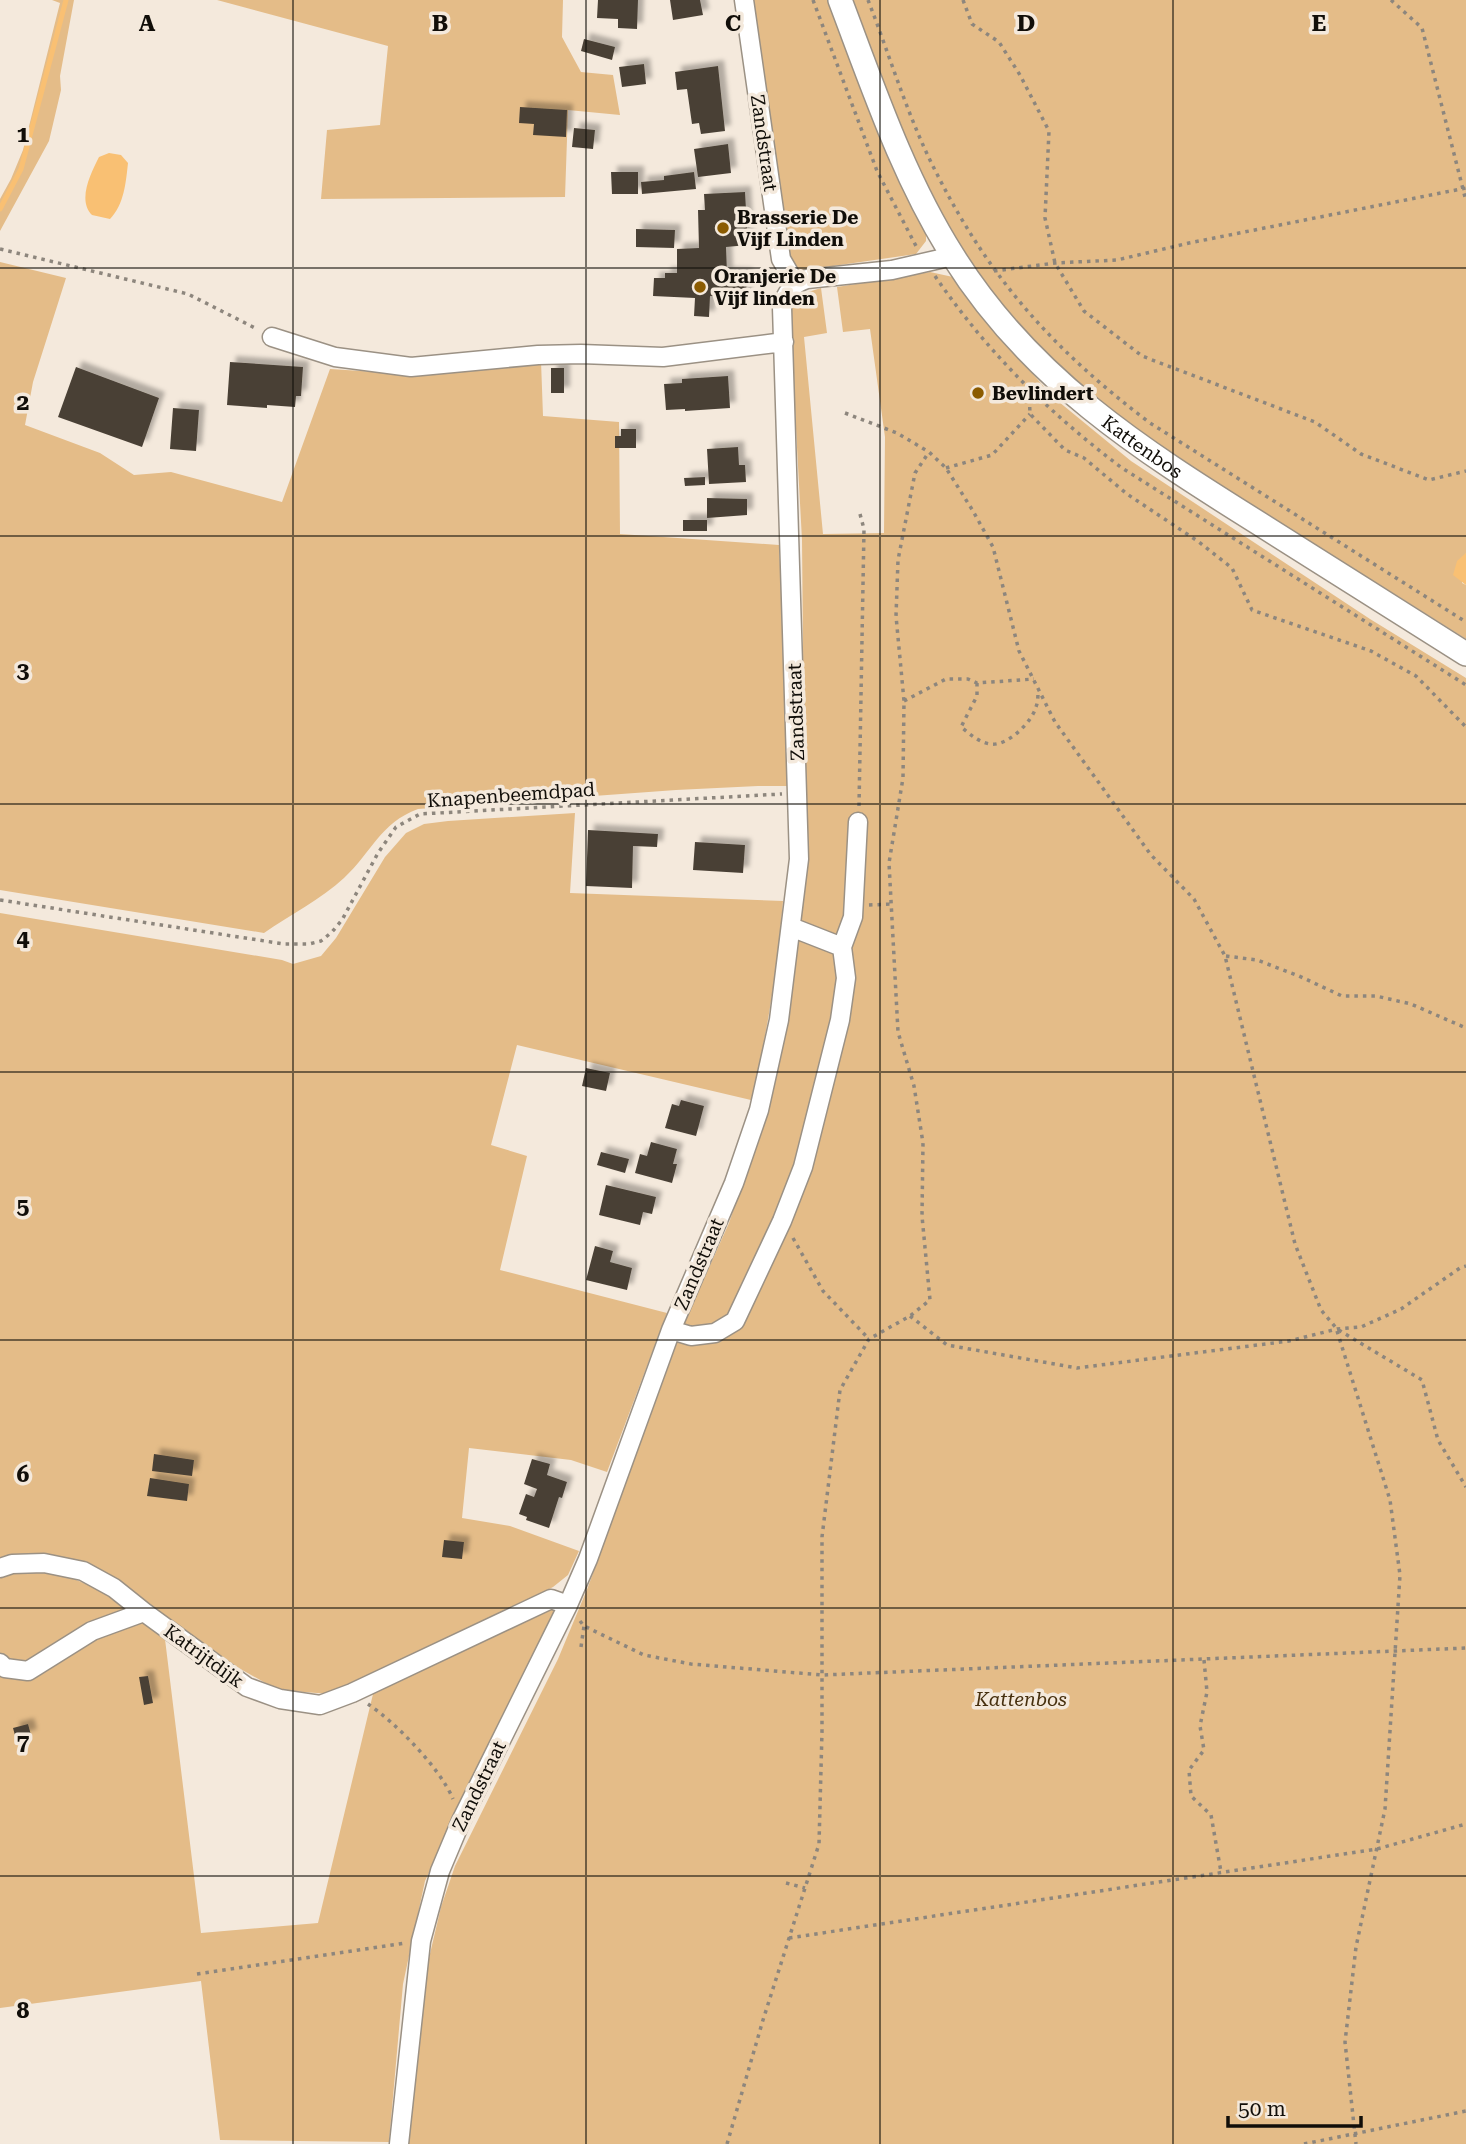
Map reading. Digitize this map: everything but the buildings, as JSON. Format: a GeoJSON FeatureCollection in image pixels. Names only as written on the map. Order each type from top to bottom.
{"type":"FeatureCollection","features":[{"type":"Feature","properties":{"kind":"main road","name":"Kattenbos"},"geometry":{"type":"LineString","coordinates":[[840,0],[905,168],[953,256],[987,305],[1014,337],[1078,399],[1160,461],[1466,654]]}},
{"type":"Feature","properties":{"kind":"street","name":"Zandstraat"},"geometry":{"type":"LineString","coordinates":[[399,2144],[421,1941],[440,1871],[461,1821],[588,1559],[671,1330],[734,1183],[759,1110],[779,1020],[799,859],[782,307],[786,294],[795,283],[780,259],[744,0]]}},
{"type":"Feature","properties":{"kind":"street"},"geometry":{"type":"LineString","coordinates":[[795,283],[807,279],[892,270],[953,256]]}},
{"type":"Feature","properties":{"kind":"street"},"geometry":{"type":"LineString","coordinates":[[272,337],[335,357],[411,367],[538,355],[663,357],[784,342]]}},
{"type":"Feature","properties":{"kind":"street"},"geometry":{"type":"LineString","coordinates":[[671,1330],[691,1336],[715,1333],[735,1321],[782,1221],[803,1167],[840,1020],[846,978],[842,947],[853,917],[858,822]]}},
{"type":"Feature","properties":{"kind":"street"},"geometry":{"type":"LineString","coordinates":[[791,927],[842,947]]}},
{"type":"Feature","properties":{"kind":"street","name":"Katrijtdijk"},"geometry":{"type":"LineString","coordinates":[[0,1568],[12,1564],[44,1563],[83,1571],[114,1588],[247,1687],[281,1699],[320,1705],[352,1693],[551,1598],[568,1605]]}},
{"type":"Feature","properties":{"kind":"street"},"geometry":{"type":"LineString","coordinates":[[0,1663],[5,1668],[28,1671],[92,1631],[144,1612]]}},
{"type":"Feature","properties":{"kind":"path"},"geometry":{"type":"LineString","coordinates":[[813,0],[877,171],[926,262],[980,337],[1029,390],[1122,468],[1466,685]]}},
{"type":"Feature","properties":{"kind":"path"},"geometry":{"type":"LineString","coordinates":[[868,0],[935,172],[994,271],[1020,305],[1052,339],[1117,398],[1150,423],[1466,622]]}},
{"type":"Feature","properties":{"kind":"path"},"geometry":{"type":"LineString","coordinates":[[962,0],[972,23],[999,42],[1020,75],[1049,131],[1045,218],[1055,263],[1084,311],[1142,356],[1315,422],[1361,454],[1429,480],[1466,471]]}},
{"type":"Feature","properties":{"kind":"path"},"geometry":{"type":"LineString","coordinates":[[1391,0],[1422,28],[1466,201]]}},
{"type":"Feature","properties":{"kind":"path"},"geometry":{"type":"LineString","coordinates":[[994,271],[1055,263],[1117,260],[1464,188]]}},
{"type":"Feature","properties":{"kind":"path"},"geometry":{"type":"LineString","coordinates":[[0,249],[188,293],[272,337]]}},
{"type":"Feature","properties":{"kind":"path"},"geometry":{"type":"LineString","coordinates":[[1029,390],[1030,414],[1065,450],[1084,458],[1127,494],[1199,542],[1232,568],[1252,610],[1371,651],[1416,676],[1466,727]]}},
{"type":"Feature","properties":{"kind":"path"},"geometry":{"type":"LineString","coordinates":[[845,413],[897,433],[929,452],[946,468],[993,547],[1019,651],[1055,722],[1151,855],[1194,899],[1225,956],[1295,1244],[1321,1310],[1337,1329],[1422,1380],[1438,1440],[1466,1487]]}},
{"type":"Feature","properties":{"kind":"path"},"geometry":{"type":"LineString","coordinates":[[946,468],[992,455],[1030,414]]}},
{"type":"Feature","properties":{"kind":"path"},"geometry":{"type":"LineString","coordinates":[[727,2144],[819,1844],[822,1537],[840,1390],[869,1339],[909,1316],[930,1300],[922,1216],[923,1143],[914,1086],[898,1032],[890,863],[903,778],[904,701],[896,615],[898,559],[915,473],[929,452]]}},
{"type":"Feature","properties":{"kind":"path"},"geometry":{"type":"LineString","coordinates":[[858,822],[864,529],[860,514]]}},
{"type":"Feature","properties":{"kind":"path"},"geometry":{"type":"LineString","coordinates":[[904,701],[946,679],[968,679],[977,683],[1034,679]]}},
{"type":"Feature","properties":{"kind":"path"},"geometry":{"type":"LineString","coordinates":[[977,683],[977,696],[961,727],[974,738],[992,744],[1007,741],[1025,724],[1036,709],[1038,688]]}},
{"type":"Feature","properties":{"kind":"path","name":"Knapenbeemdpad"},"geometry":{"type":"LineString","coordinates":[[0,900],[284,944],[309,944],[321,941],[342,919],[378,853],[396,827],[420,814],[798,793]]}},
{"type":"Feature","properties":{"kind":"path"},"geometry":{"type":"LineString","coordinates":[[1225,956],[1257,960],[1342,996],[1376,996],[1412,1004],[1466,1028]]}},
{"type":"Feature","properties":{"kind":"path"},"geometry":{"type":"LineString","coordinates":[[782,1221],[823,1291],[869,1339]]}},
{"type":"Feature","properties":{"kind":"path"},"geometry":{"type":"LineString","coordinates":[[909,1316],[947,1345],[1077,1368],[1289,1341],[1337,1329],[1360,1327],[1401,1309],[1466,1266]]}},
{"type":"Feature","properties":{"kind":"path"},"geometry":{"type":"LineString","coordinates":[[1337,1329],[1390,1500],[1399,1575],[1385,1809],[1356,1947],[1345,2042],[1356,2144]]}},
{"type":"Feature","properties":{"kind":"path"},"geometry":{"type":"LineString","coordinates":[[568,1605],[584,1626],[644,1655],[691,1664],[821,1675],[1466,1648]]}},
{"type":"Feature","properties":{"kind":"path"},"geometry":{"type":"LineString","coordinates":[[581,1647],[584,1626]]}},
{"type":"Feature","properties":{"kind":"path"},"geometry":{"type":"LineString","coordinates":[[1204,1660],[1207,1692],[1200,1726],[1205,1749],[1189,1770],[1191,1796],[1211,1815],[1222,1872]]}},
{"type":"Feature","properties":{"kind":"path"},"geometry":{"type":"LineString","coordinates":[[352,1693],[381,1712],[402,1732],[448,1787],[461,1821]]}},
{"type":"Feature","properties":{"kind":"path"},"geometry":{"type":"LineString","coordinates":[[789,1938],[1377,1849],[1466,1825]]}},
{"type":"Feature","properties":{"kind":"path"},"geometry":{"type":"LineString","coordinates":[[786,1883],[805,1888]]}},
{"type":"Feature","properties":{"kind":"path"},"geometry":{"type":"LineString","coordinates":[[197,1974],[421,1941]]}},
{"type":"Feature","properties":{"kind":"path"},"geometry":{"type":"LineString","coordinates":[[1304,2144],[1466,2111]]}},
{"type":"Feature","properties":{"kind":"green space"},"geometry":{"type":"Polygon","coordinates":[[[52,0],[74,0],[60,76],[61,90],[49,141],[0,231],[0,199],[23,150],[60,3],[52,0]]]}},
{"type":"Feature","properties":{"kind":"green space"},"geometry":{"type":"Polygon","coordinates":[[[217,0],[563,0],[562,37],[581,72],[613,75],[620,115],[568,110],[565,197],[321,199],[327,130],[380,125],[388,46],[217,0]]]}},
{"type":"Feature","properties":{"kind":"green space"},"geometry":{"type":"Polygon","coordinates":[[[752,0],[828,0],[886,146],[926,226],[926,241],[916,254],[805,270],[788,266],[752,0]]]}},
{"type":"Feature","properties":{"kind":"green space"},"geometry":{"type":"Polygon","coordinates":[[[851,0],[1466,0],[1466,553],[1462,583],[1466,585],[1466,639],[1144,437],[1089,396],[1028,338],[968,261],[923,185],[851,0]]]}},
{"type":"Feature","properties":{"kind":"green space"},"geometry":{"type":"Polygon","coordinates":[[[0,262],[66,278],[33,382],[25,425],[100,453],[134,475],[171,472],[282,502],[330,369],[423,375],[541,361],[543,416],[619,422],[620,534],[779,545],[791,786],[676,790],[418,809],[385,830],[354,868],[335,886],[264,933],[0,890],[0,262]]]}},
{"type":"Feature","properties":{"kind":"green space","name":"Kattenbos"},"geometry":{"type":"Polygon","coordinates":[[[930,272],[953,277],[1053,397],[1131,461],[1370,619],[1466,678],[1466,2144],[408,2144],[429,1958],[441,1907],[455,1866],[558,1659],[588,1587],[685,1321],[729,1223],[770,1102],[793,985],[805,855],[802,540],[789,298],[821,288],[827,333],[804,337],[823,534],[884,533],[885,437],[870,329],[843,332],[837,287],[930,272]]]}},
{"type":"Feature","properties":{"kind":"green space"},"geometry":{"type":"Polygon","coordinates":[[[575,813],[570,893],[783,901],[771,1001],[751,1100],[517,1045],[491,1145],[527,1156],[500,1270],[667,1313],[607,1472],[571,1460],[469,1448],[462,1518],[510,1526],[579,1551],[568,1575],[553,1587],[439,1645],[330,1694],[278,1690],[212,1653],[118,1584],[31,1555],[0,1558],[0,913],[293,964],[321,956],[336,938],[385,857],[406,833],[424,824],[448,821],[575,813]]]}},
{"type":"Feature","properties":{"kind":"green space"},"geometry":{"type":"Polygon","coordinates":[[[45,1570],[94,1588],[164,1631],[201,1933],[318,1923],[373,1694],[547,1608],[555,1611],[425,1881],[403,1984],[389,2142],[220,2140],[201,1981],[0,2008],[0,1574],[45,1570]]]}},
{"type":"Feature","properties":{"kind":"shaded area"},"geometry":{"type":"Polygon","coordinates":[[[109,153],[121,155],[128,163],[121,200],[110,219],[92,215],[86,202],[89,178],[99,157],[109,153]]]}},
{"type":"Feature","properties":{"kind":"shaded area"},"geometry":{"type":"Polygon","coordinates":[[[1466,553],[1466,585],[1453,575],[1457,561],[1466,553]]]}},
{"type":"Feature","properties":{"kind":"waterway"},"geometry":{"type":"LineString","coordinates":[[0,209],[21,169],[66,0]]}},
{"type":"Feature","properties":{"kind":"place","name":"Brasserie De Vijf Linden"},"geometry":{"type":"Point","coordinates":[723,228]}},
{"type":"Feature","properties":{"kind":"place","name":"Oranjerie De Vijf linden"},"geometry":{"type":"Point","coordinates":[700,287]}},
{"type":"Feature","properties":{"kind":"place","name":"Bevlindert"},"geometry":{"type":"Point","coordinates":[978,393]}}]}
